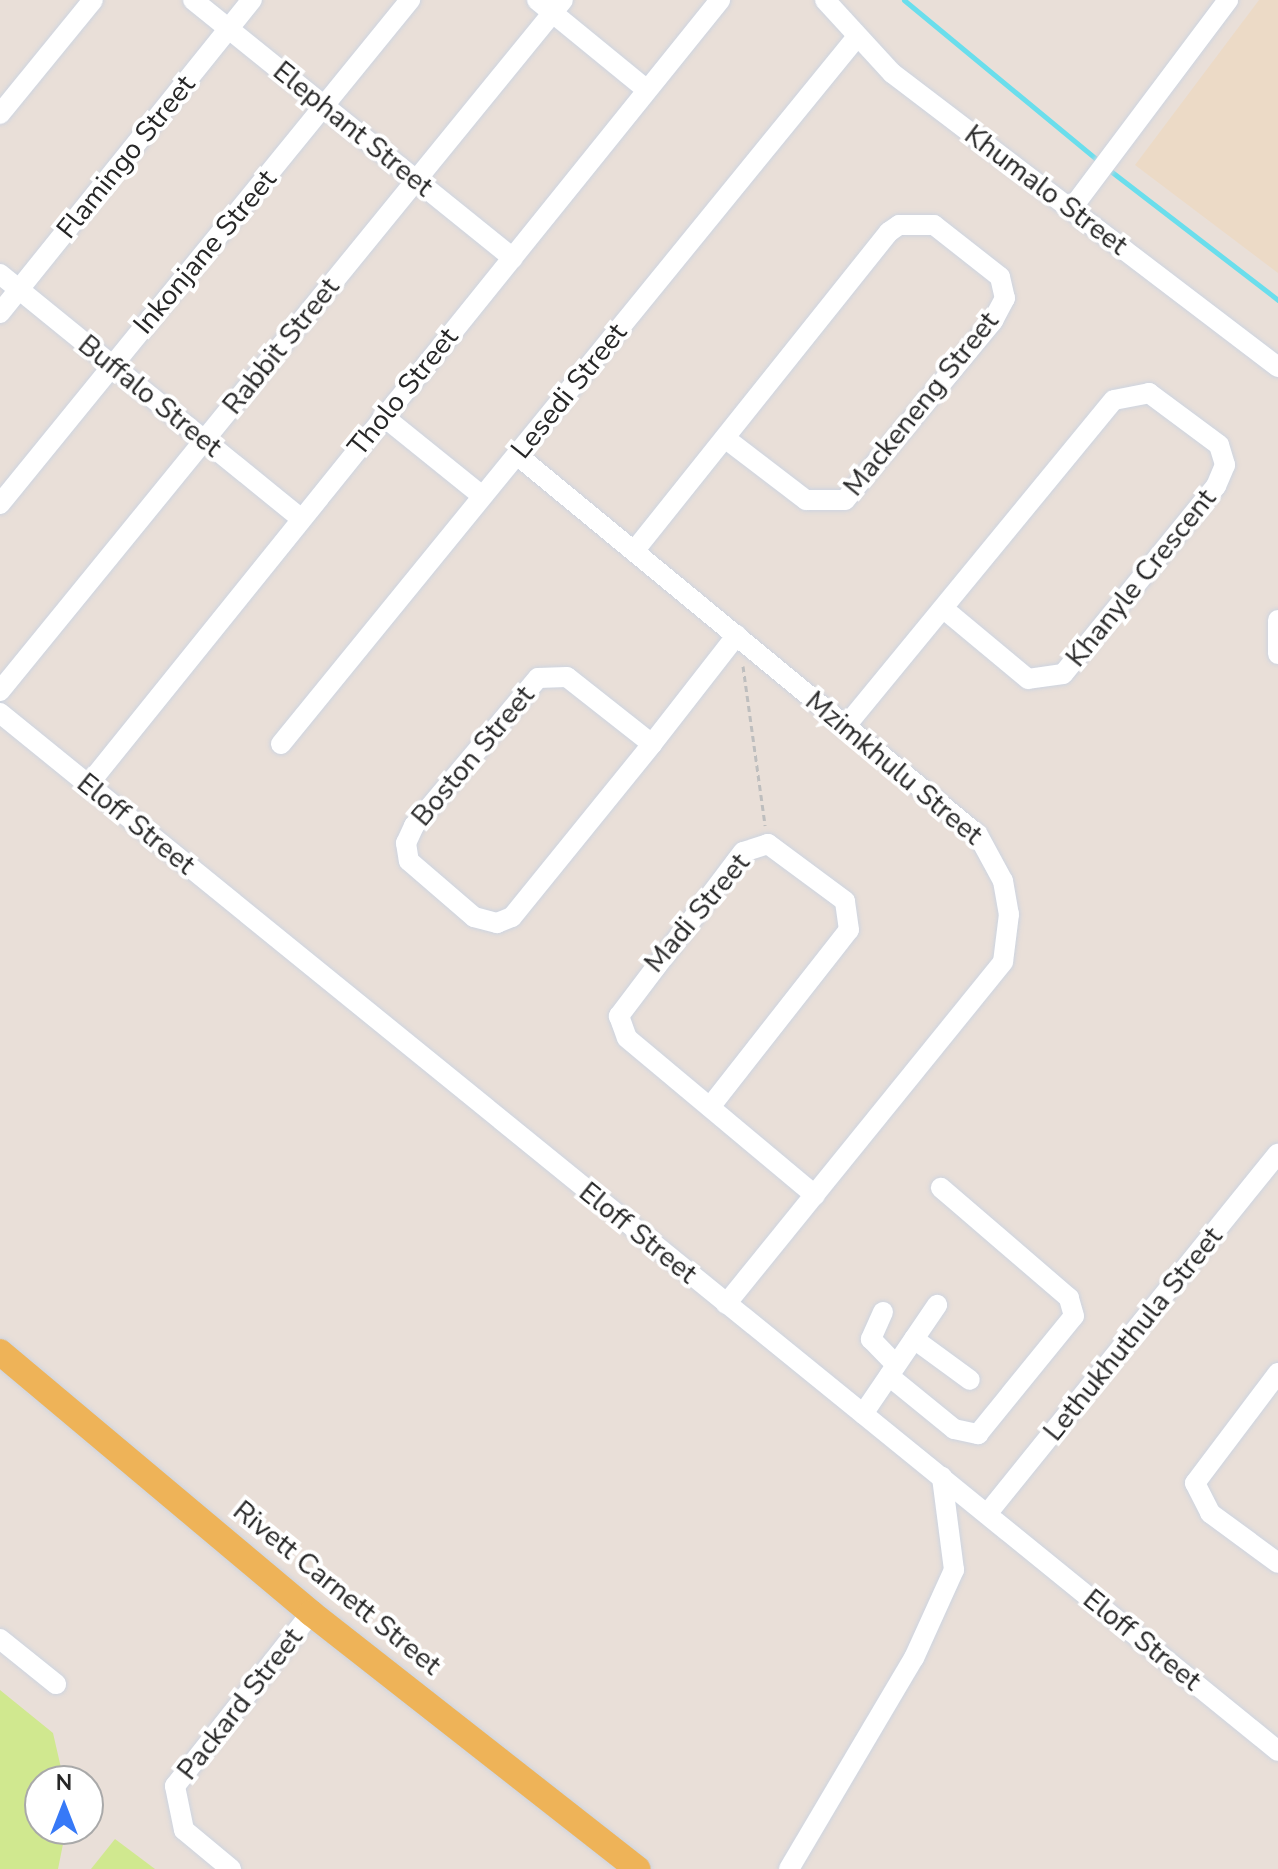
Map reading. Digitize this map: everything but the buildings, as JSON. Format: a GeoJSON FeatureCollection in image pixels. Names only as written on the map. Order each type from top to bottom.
{"type":"FeatureCollection","features":[{"type":"Feature","properties":{"kind":"main road","name":"Rivett Carnett Street"},"geometry":{"type":"LineString","coordinates":[[3,1362],[311,1613],[637,1869]]}},
{"type":"Feature","properties":{"kind":"street"},"geometry":{"type":"LineString","coordinates":[[0,114],[93,0]]}},
{"type":"Feature","properties":{"kind":"street","name":"Elephant Street"},"geometry":{"type":"LineString","coordinates":[[193,0],[513,258]]}},
{"type":"Feature","properties":{"kind":"street","name":"Flamingo Street"},"geometry":{"type":"LineString","coordinates":[[0,313],[252,0]]}},
{"type":"Feature","properties":{"kind":"street","name":"Inkonjane Street"},"geometry":{"type":"LineString","coordinates":[[0,504],[410,0]]}},
{"type":"Feature","properties":{"kind":"street","name":"Tholo Street"},"geometry":{"type":"LineString","coordinates":[[88,785],[720,0]]}},
{"type":"Feature","properties":{"kind":"street","name":"Khumalo Street"},"geometry":{"type":"LineString","coordinates":[[825,0],[856,38],[1278,367]]}},
{"type":"Feature","properties":{"kind":"street"},"geometry":{"type":"LineString","coordinates":[[1072,208],[1228,0]]}},
{"type":"Feature","properties":{"kind":"street"},"geometry":{"type":"LineString","coordinates":[[551,4],[647,90]]}},
{"type":"Feature","properties":{"kind":"street","name":"Rabbit Street"},"geometry":{"type":"LineString","coordinates":[[0,691],[416,179],[551,4]]}},
{"type":"Feature","properties":{"kind":"street","name":"Lesedi Street"},"geometry":{"type":"LineString","coordinates":[[281,744],[856,38]]}},
{"type":"Feature","properties":{"kind":"street","name":"Mackeneng Street"},"geometry":{"type":"LineString","coordinates":[[635,550],[725,438],[899,225],[934,225],[1000,277],[1005,298],[993,321],[845,500],[806,500],[725,438]]}},
{"type":"Feature","properties":{"kind":"street","name":"Buffalo Street"},"geometry":{"type":"LineString","coordinates":[[0,274],[300,518]]}},
{"type":"Feature","properties":{"kind":"street","name":"Khanyle Crescent"},"geometry":{"type":"LineString","coordinates":[[845,727],[1121,394],[1149,393],[1219,445],[1225,465],[1216,486],[1063,674],[1028,679],[944,609]]}},
{"type":"Feature","properties":{"kind":"street"},"geometry":{"type":"LineString","coordinates":[[383,416],[482,496]]}},
{"type":"Feature","properties":{"kind":"street","name":"Mzimkhulu Street"},"geometry":{"type":"LineString","coordinates":[[517,455],[988,846],[1003,881],[1008,936],[987,984],[726,1304]]}},
{"type":"Feature","properties":{"kind":"street"},"geometry":{"type":"LineString","coordinates":[[1278,620],[1278,654]]}},
{"type":"Feature","properties":{"kind":"street","name":"Boston Street"},"geometry":{"type":"LineString","coordinates":[[652,744],[567,677],[538,678],[414,826],[409,861],[474,917],[505,921],[652,744],[737,635]]}},
{"type":"Feature","properties":{"kind":"street","name":"Eloff Street"},"geometry":{"type":"LineString","coordinates":[[0,713],[1278,1751]]}},
{"type":"Feature","properties":{"kind":"street","name":"Madi Street"},"geometry":{"type":"LineString","coordinates":[[710,1107],[849,930],[845,901],[768,844],[743,852],[619,1016],[627,1038],[815,1195]]}},
{"type":"Feature","properties":{"kind":"street","name":"Lethukhuthula Street"},"geometry":{"type":"LineString","coordinates":[[987,1514],[1278,1154]]}},
{"type":"Feature","properties":{"kind":"street"},"geometry":{"type":"LineString","coordinates":[[883,1312],[871,1339],[893,1371],[954,1429],[978,1434],[1074,1316],[1069,1298],[941,1188]]}},
{"type":"Feature","properties":{"kind":"street"},"geometry":{"type":"LineString","coordinates":[[863,1414],[937,1305]]}},
{"type":"Feature","properties":{"kind":"street"},"geometry":{"type":"LineString","coordinates":[[914,1339],[970,1380]]}},
{"type":"Feature","properties":{"kind":"street"},"geometry":{"type":"LineString","coordinates":[[1278,1373],[1195,1483],[1210,1513],[1278,1563]]}},
{"type":"Feature","properties":{"kind":"street"},"geometry":{"type":"LineString","coordinates":[[789,1869],[914,1658],[954,1570],[942,1477]]}},
{"type":"Feature","properties":{"kind":"street","name":"Packard Street"},"geometry":{"type":"LineString","coordinates":[[231,1869],[184,1830],[175,1786],[311,1613]]}},
{"type":"Feature","properties":{"kind":"street"},"geometry":{"type":"LineString","coordinates":[[0,1639],[56,1684]]}},
{"type":"Feature","properties":{"kind":"path"},"geometry":{"type":"LineString","coordinates":[[737,635],[768,844]]}},
{"type":"Feature","properties":{"kind":"shaded area"},"geometry":{"type":"Polygon","coordinates":[[[1259,0],[1278,0],[1278,273],[1135,165],[1259,0]]]}},
{"type":"Feature","properties":{"kind":"green space"},"geometry":{"type":"Polygon","coordinates":[[[0,1690],[53,1733],[60,1765],[24,1765],[24,1845],[63,1845],[58,1869],[0,1869],[0,1690]]]}},
{"type":"Feature","properties":{"kind":"green space"},"geometry":{"type":"Polygon","coordinates":[[[115,1839],[155,1869],[91,1869],[115,1839]]]}},
{"type":"Feature","properties":{"kind":"waterway"},"geometry":{"type":"LineString","coordinates":[[904,0],[1100,162]]}},
{"type":"Feature","properties":{"kind":"waterway"},"geometry":{"type":"LineString","coordinates":[[1108,169],[1278,300]]}}]}
